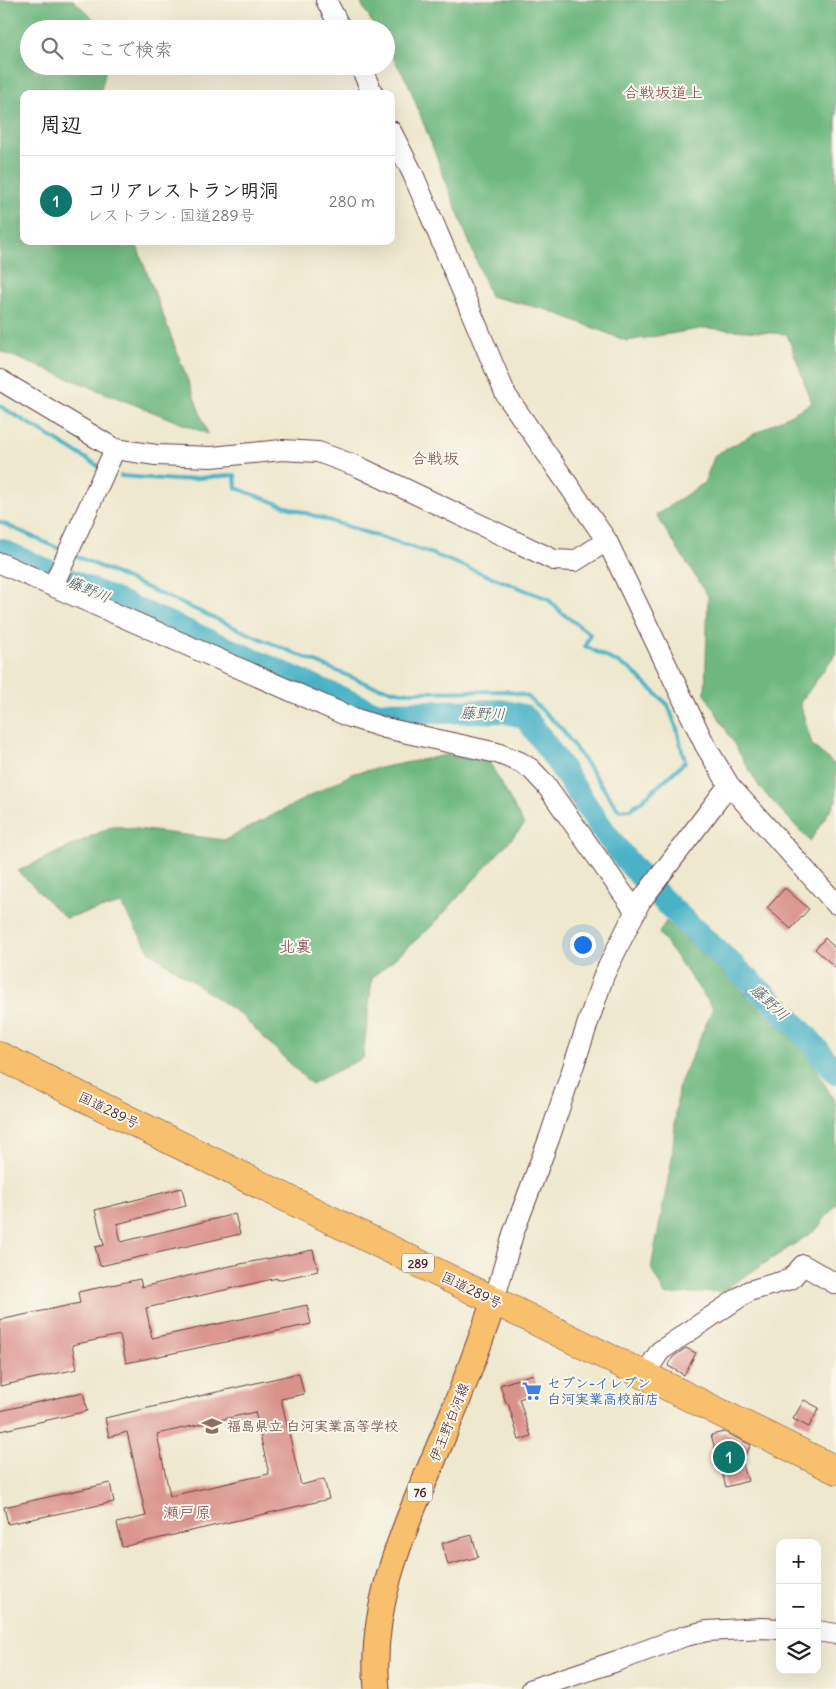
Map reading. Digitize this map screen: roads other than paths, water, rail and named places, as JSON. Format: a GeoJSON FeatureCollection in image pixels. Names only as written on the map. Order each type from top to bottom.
{"type":"FeatureCollection","features":[{"type":"Feature","properties":{"kind":"highway","name":"国道289号"},"geometry":{"type":"LineString","coordinates":[[0,1056],[836,1470]]}},
{"type":"Feature","properties":{"kind":"main road","name":"伊王野白河線"},"geometry":{"type":"LineString","coordinates":[[377,1689],[376,1639],[382,1602],[391,1569],[414,1507],[464,1386],[494,1301]]}},
{"type":"Feature","properties":{"kind":"street"},"geometry":{"type":"LineString","coordinates":[[326,0],[336,20]]}},
{"type":"Feature","properties":{"kind":"street"},"geometry":{"type":"LineString","coordinates":[[364,75],[371,90]]}},
{"type":"Feature","properties":{"kind":"street"},"geometry":{"type":"LineString","coordinates":[[395,138],[506,395],[607,541],[705,745],[729,785],[836,904]]}},
{"type":"Feature","properties":{"kind":"street"},"geometry":{"type":"LineString","coordinates":[[0,380],[115,449],[156,456],[212,457],[282,450],[318,452],[359,467],[554,560],[574,561],[607,541]]}},
{"type":"Feature","properties":{"kind":"street"},"geometry":{"type":"LineString","coordinates":[[53,586],[115,449]]}},
{"type":"Feature","properties":{"kind":"street"},"geometry":{"type":"LineString","coordinates":[[0,563],[350,717],[385,728],[497,752],[520,762],[531,769],[546,785],[638,907]]}},
{"type":"Feature","properties":{"kind":"street"},"geometry":{"type":"LineString","coordinates":[[494,1301],[513,1234],[549,1140],[604,975],[638,907],[729,785]]}},
{"type":"Feature","properties":{"kind":"street"},"geometry":{"type":"LineString","coordinates":[[644,1375],[660,1351],[749,1291],[791,1279],[803,1265],[836,1284]]}},
{"type":"Feature","properties":{"kind":"street"},"geometry":{"type":"LineString","coordinates":[[532,1689],[592,1670],[685,1636],[707,1632],[776,1629]]}},
{"type":"Feature","properties":{"kind":"street"},"geometry":{"type":"LineString","coordinates":[[821,1632],[836,1634]]}},
{"type":"Feature","properties":{"kind":"waterway"},"geometry":{"type":"LineString","coordinates":[[0,406],[100,467]]}},
{"type":"Feature","properties":{"kind":"waterway"},"geometry":{"type":"LineString","coordinates":[[76,556],[252,635],[370,685],[402,692],[506,691],[527,696],[561,728],[619,810],[630,809],[640,802],[685,762],[677,729],[668,705],[630,669],[585,646],[590,634],[562,613],[548,599],[430,553],[287,507],[236,488],[235,475],[176,480],[121,476]]}},
{"type":"Feature","properties":{"kind":"waterway"},"geometry":{"type":"LineString","coordinates":[[0,522],[62,550]]}},
{"type":"Feature","properties":{"kind":"waterway","name":"藤野川"},"geometry":{"type":"LineString","coordinates":[[0,550],[375,713],[501,711],[524,716],[551,752],[601,827],[629,863],[671,908],[784,1013],[836,1073]]}},
{"type":"Feature","properties":{"kind":"place","name":"セブン-イレブン 白河実業高校前店"},"geometry":{"type":"Point","coordinates":[532,1391]}},
{"type":"Feature","properties":{"kind":"place","name":"福島県立 白河実業高等学校"},"geometry":{"type":"Point","coordinates":[212,1426]}},
{"type":"Feature","properties":{"kind":"place","name":"コリアレストラン明洞"},"geometry":{"type":"Point","coordinates":[729,1457]}},
{"type":"Feature","properties":{"kind":"district","name":"合戦坂道上"},"geometry":{"type":"Point","coordinates":[663,92]}},
{"type":"Feature","properties":{"kind":"district","name":"合戦坂"},"geometry":{"type":"Point","coordinates":[435,458]}},
{"type":"Feature","properties":{"kind":"district","name":"北裏"},"geometry":{"type":"Point","coordinates":[295,946]}},
{"type":"Feature","properties":{"kind":"district","name":"瀬戸原"},"geometry":{"type":"Point","coordinates":[187,1512]}}]}
